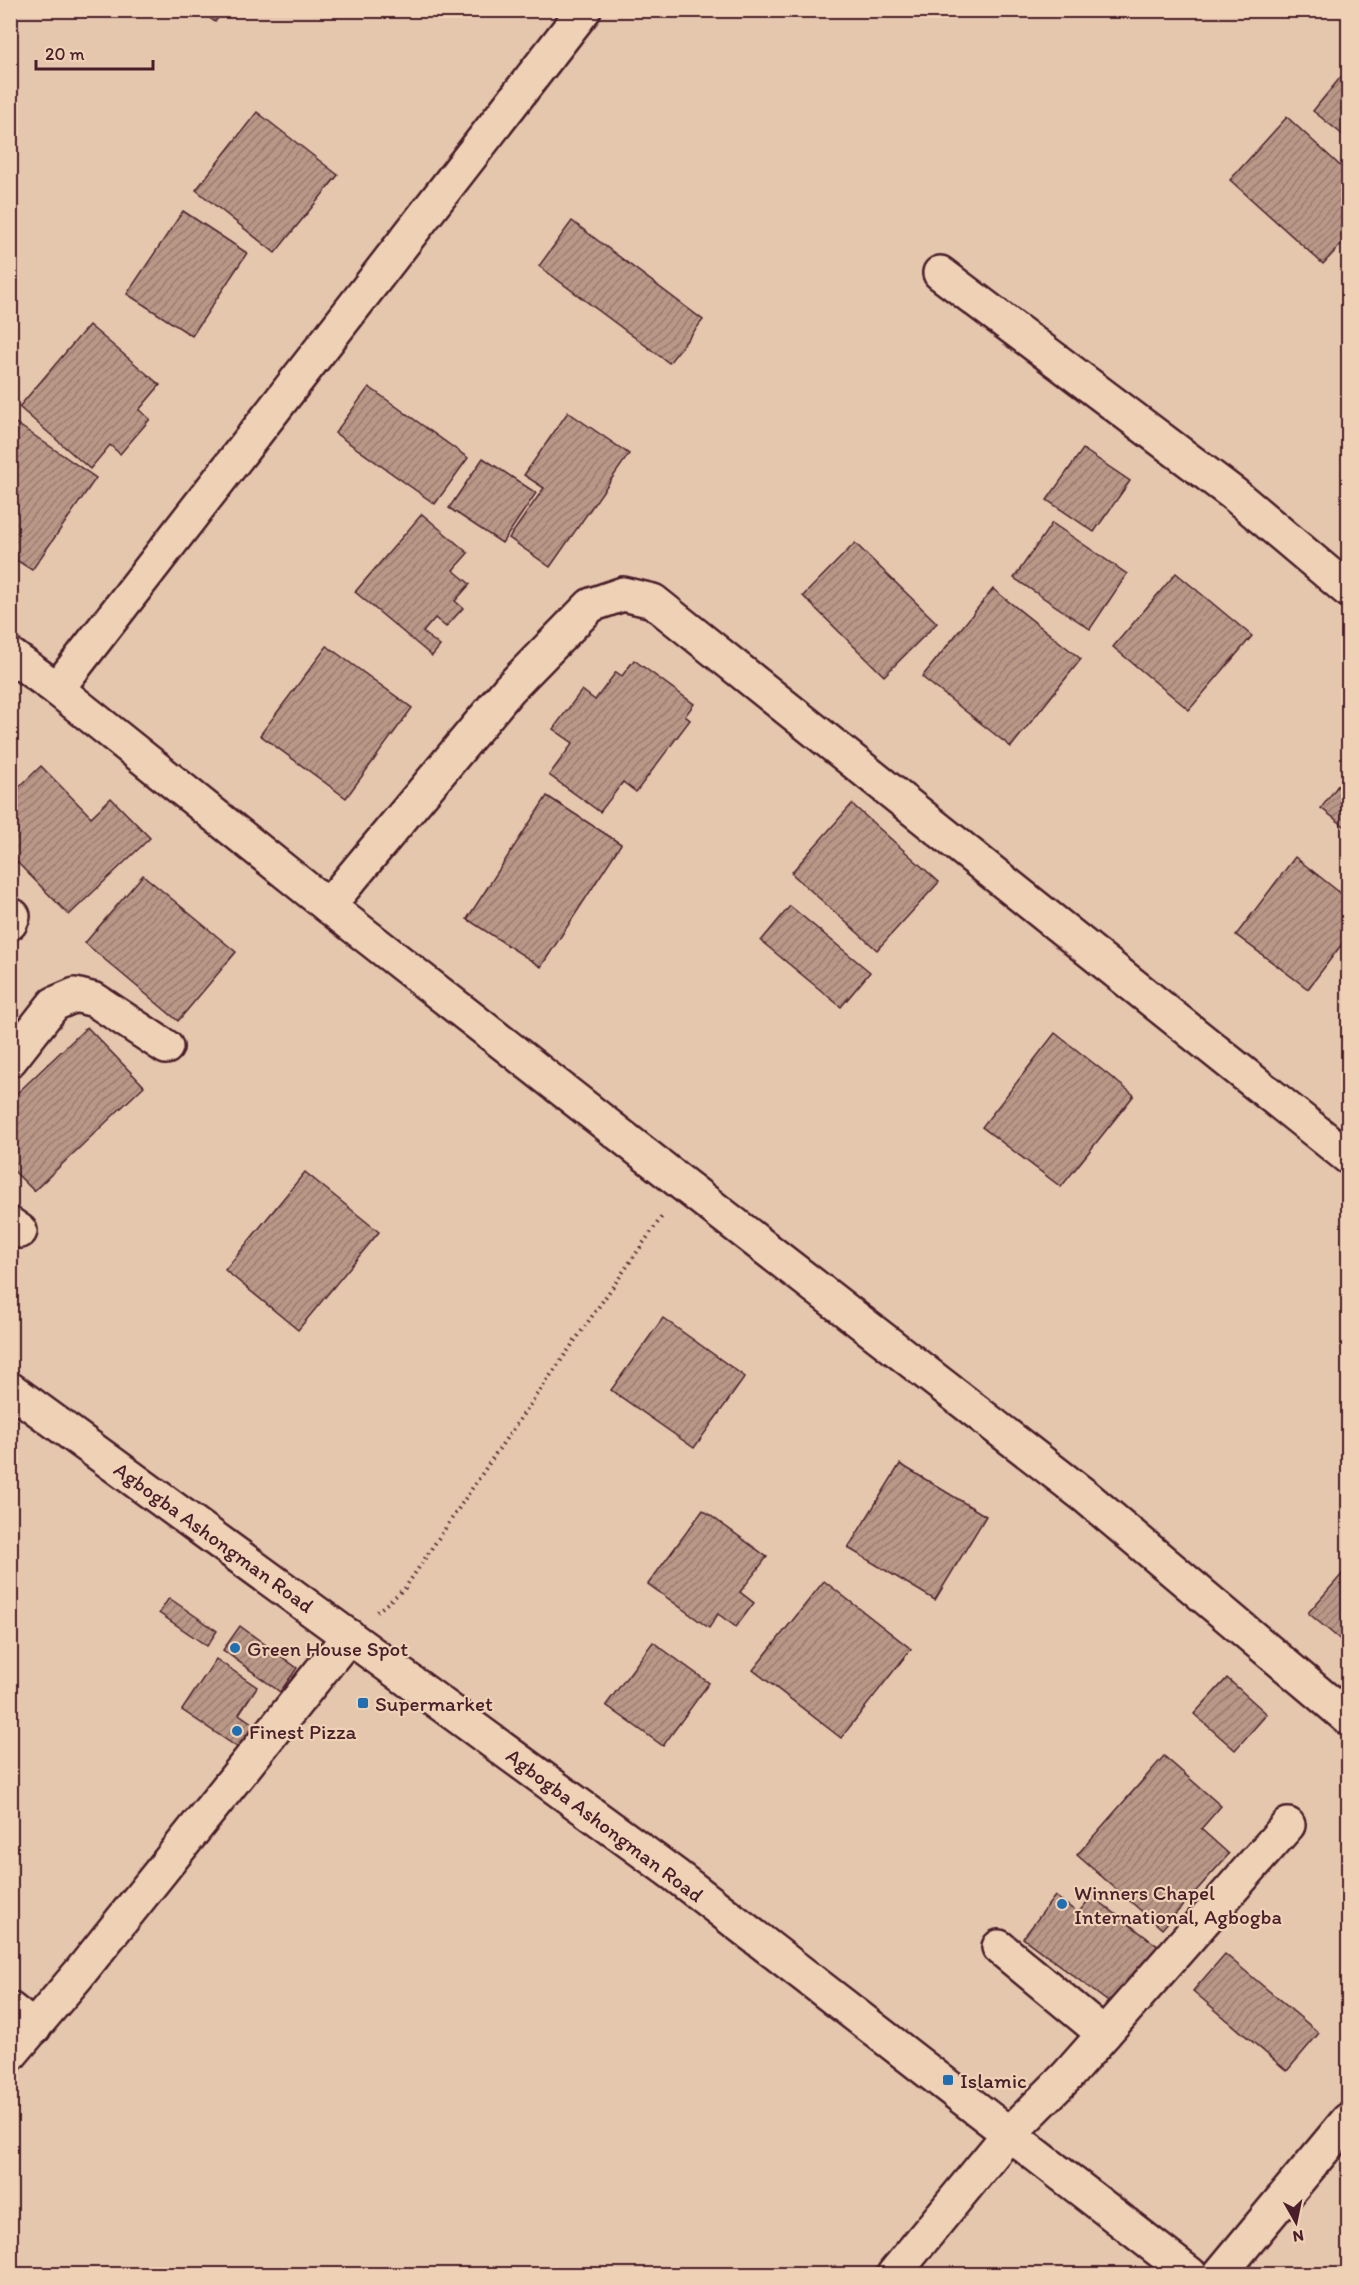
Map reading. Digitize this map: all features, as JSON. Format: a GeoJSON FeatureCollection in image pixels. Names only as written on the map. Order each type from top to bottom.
{"type":"FeatureCollection","features":[{"type":"Feature","properties":{"kind":"street"},"geometry":{"type":"LineString","coordinates":[[57,689],[584,10]]}},
{"type":"Feature","properties":{"kind":"street"},"geometry":{"type":"LineString","coordinates":[[940,273],[1235,495],[1348,590]]}},
{"type":"Feature","properties":{"kind":"street"},"geometry":{"type":"LineString","coordinates":[[328,906],[509,689],[591,605],[623,594],[653,601],[1348,1156]]}},
{"type":"Feature","properties":{"kind":"street"},"geometry":{"type":"LineString","coordinates":[[10,655],[57,689],[328,906],[1085,1496],[1348,1718]]}},
{"type":"Feature","properties":{"kind":"street"},"geometry":{"type":"LineString","coordinates":[[10,1060],[54,1004],[75,995],[95,1000],[166,1047]]}},
{"type":"Feature","properties":{"kind":"street","name":"Agbogba Ashongman Road"},"geometry":{"type":"LineString","coordinates":[[10,1389],[675,1875],[1190,2274]]}},
{"type":"Feature","properties":{"kind":"street"},"geometry":{"type":"LineString","coordinates":[[10,2055],[22,2018],[349,1636]]}},
{"type":"Feature","properties":{"kind":"street"},"geometry":{"type":"LineString","coordinates":[[894,2274],[1009,2134],[1067,2076],[1288,1826]]}},
{"type":"Feature","properties":{"kind":"street"},"geometry":{"type":"LineString","coordinates":[[999,1947],[1104,2034]]}},
{"type":"Feature","properties":{"kind":"street"},"geometry":{"type":"LineString","coordinates":[[1220,2274],[1345,2130]]}},
{"type":"Feature","properties":{"kind":"path"},"geometry":{"type":"LineString","coordinates":[[349,1636],[405,1588],[494,1456],[684,1185]]}},
{"type":"Feature","properties":{"kind":"building"},"geometry":{"type":"Polygon","coordinates":[[[199,10],[224,10],[215,22],[199,10]]]}},
{"type":"Feature","properties":{"kind":"building"},"geometry":{"type":"Polygon","coordinates":[[[1348,68],[1348,139],[1313,111],[1348,68]]]}},
{"type":"Feature","properties":{"kind":"building"},"geometry":{"type":"Polygon","coordinates":[[[257,112],[338,175],[275,253],[196,190],[257,112]]]}},
{"type":"Feature","properties":{"kind":"building"},"geometry":{"type":"Polygon","coordinates":[[[1287,117],[1348,173],[1348,237],[1323,264],[1230,180],[1287,117]]]}},
{"type":"Feature","properties":{"kind":"building"},"geometry":{"type":"Polygon","coordinates":[[[183,211],[247,253],[192,336],[127,294],[183,211]]]}},
{"type":"Feature","properties":{"kind":"building"},"geometry":{"type":"Polygon","coordinates":[[[572,221],[703,320],[669,363],[539,266],[572,221]]]}},
{"type":"Feature","properties":{"kind":"building"},"geometry":{"type":"Polygon","coordinates":[[[89,325],[160,385],[139,410],[150,419],[120,454],[110,445],[90,469],[19,407],[89,325]]]}},
{"type":"Feature","properties":{"kind":"building"},"geometry":{"type":"Polygon","coordinates":[[[369,387],[468,458],[435,504],[335,433],[369,387]]]}},
{"type":"Feature","properties":{"kind":"building"},"geometry":{"type":"Polygon","coordinates":[[[568,412],[629,454],[550,567],[509,538],[544,488],[524,475],[568,412]]]}},
{"type":"Feature","properties":{"kind":"building"},"geometry":{"type":"Polygon","coordinates":[[[10,419],[96,478],[32,570],[10,556],[10,419]]]}},
{"type":"Feature","properties":{"kind":"building"},"geometry":{"type":"Polygon","coordinates":[[[1083,449],[1130,481],[1094,532],[1047,500],[1083,449]]]}},
{"type":"Feature","properties":{"kind":"building"},"geometry":{"type":"Polygon","coordinates":[[[483,458],[536,493],[502,543],[449,508],[483,458]]]}},
{"type":"Feature","properties":{"kind":"building"},"geometry":{"type":"Polygon","coordinates":[[[422,514],[468,553],[453,570],[470,584],[455,601],[463,608],[446,627],[435,618],[423,632],[440,646],[432,656],[355,592],[422,514]]]}},
{"type":"Feature","properties":{"kind":"building"},"geometry":{"type":"Polygon","coordinates":[[[1052,523],[1127,574],[1090,629],[1014,578],[1052,523]]]}},
{"type":"Feature","properties":{"kind":"building"},"geometry":{"type":"Polygon","coordinates":[[[855,543],[937,623],[884,676],[803,596],[855,543]]]}},
{"type":"Feature","properties":{"kind":"building"},"geometry":{"type":"Polygon","coordinates":[[[1176,573],[1252,636],[1189,710],[1113,647],[1176,573]]]}},
{"type":"Feature","properties":{"kind":"building"},"geometry":{"type":"Polygon","coordinates":[[[993,589],[1081,659],[1011,747],[922,677],[993,589]]]}},
{"type":"Feature","properties":{"kind":"building"},"geometry":{"type":"Polygon","coordinates":[[[327,646],[412,708],[346,798],[260,735],[327,646]]]}},
{"type":"Feature","properties":{"kind":"building"},"geometry":{"type":"Polygon","coordinates":[[[634,660],[694,704],[685,716],[690,720],[636,792],[623,782],[600,812],[549,775],[573,743],[553,729],[582,690],[595,700],[616,672],[622,676],[634,660]]]}},
{"type":"Feature","properties":{"kind":"building"},"geometry":{"type":"Polygon","coordinates":[[[41,766],[91,817],[111,798],[150,838],[69,915],[10,855],[10,796],[41,766]]]}},
{"type":"Feature","properties":{"kind":"building"},"geometry":{"type":"Polygon","coordinates":[[[1348,772],[1348,829],[1321,808],[1348,772]]]}},
{"type":"Feature","properties":{"kind":"building"},"geometry":{"type":"Polygon","coordinates":[[[547,796],[621,844],[541,967],[467,919],[547,796]]]}},
{"type":"Feature","properties":{"kind":"building"},"geometry":{"type":"Polygon","coordinates":[[[852,804],[939,882],[877,950],[791,873],[852,804]]]}},
{"type":"Feature","properties":{"kind":"building"},"geometry":{"type":"Polygon","coordinates":[[[1295,857],[1348,899],[1348,936],[1308,989],[1236,935],[1295,857]]]}},
{"type":"Feature","properties":{"kind":"building"},"geometry":{"type":"Polygon","coordinates":[[[143,875],[236,952],[178,1021],[85,943],[143,875]]]}},
{"type":"Feature","properties":{"kind":"building"},"geometry":{"type":"Polygon","coordinates":[[[790,906],[870,972],[841,1007],[761,941],[790,906]]]}},
{"type":"Feature","properties":{"kind":"building"},"geometry":{"type":"Polygon","coordinates":[[[87,1027],[144,1086],[34,1191],[10,1167],[10,1100],[87,1027]]]}},
{"type":"Feature","properties":{"kind":"building"},"geometry":{"type":"Polygon","coordinates":[[[1055,1033],[1134,1095],[1061,1187],[982,1127],[1055,1033]]]}},
{"type":"Feature","properties":{"kind":"building"},"geometry":{"type":"Polygon","coordinates":[[[305,1172],[379,1232],[298,1330],[225,1270],[305,1172]]]}},
{"type":"Feature","properties":{"kind":"building"},"geometry":{"type":"Polygon","coordinates":[[[663,1318],[745,1377],[694,1448],[611,1390],[663,1318]]]}},
{"type":"Feature","properties":{"kind":"building"},"geometry":{"type":"Polygon","coordinates":[[[900,1464],[986,1516],[935,1600],[848,1548],[900,1464]]]}},
{"type":"Feature","properties":{"kind":"building"},"geometry":{"type":"Polygon","coordinates":[[[703,1510],[767,1557],[740,1592],[754,1603],[736,1627],[718,1614],[709,1628],[648,1584],[703,1510]]]}},
{"type":"Feature","properties":{"kind":"building"},"geometry":{"type":"Polygon","coordinates":[[[1344,1572],[1348,1576],[1348,1646],[1308,1613],[1344,1572]]]}},
{"type":"Feature","properties":{"kind":"building"},"geometry":{"type":"Polygon","coordinates":[[[824,1581],[911,1649],[841,1738],[753,1670],[824,1581]]]}},
{"type":"Feature","properties":{"kind":"building"},"geometry":{"type":"Polygon","coordinates":[[[169,1598],[217,1631],[207,1646],[159,1613],[169,1598]]]}},
{"type":"Feature","properties":{"kind":"building"},"geometry":{"type":"Polygon","coordinates":[[[240,1626],[297,1668],[280,1692],[223,1650],[240,1626]]]}},
{"type":"Feature","properties":{"kind":"building"},"geometry":{"type":"Polygon","coordinates":[[[653,1642],[709,1683],[663,1746],[606,1705],[653,1642]]]}},
{"type":"Feature","properties":{"kind":"building"},"geometry":{"type":"Polygon","coordinates":[[[216,1659],[257,1687],[239,1714],[256,1726],[240,1749],[182,1710],[216,1659]]]}},
{"type":"Feature","properties":{"kind":"building"},"geometry":{"type":"Polygon","coordinates":[[[1227,1678],[1267,1714],[1235,1750],[1194,1714],[1227,1678]]]}},
{"type":"Feature","properties":{"kind":"building"},"geometry":{"type":"Polygon","coordinates":[[[1164,1756],[1221,1806],[1201,1829],[1229,1854],[1162,1929],[1077,1855],[1164,1756]]]}},
{"type":"Feature","properties":{"kind":"building"},"geometry":{"type":"Polygon","coordinates":[[[1055,1896],[1078,1913],[1092,1896],[1164,1951],[1119,2010],[1023,1938],[1055,1896]]]}},
{"type":"Feature","properties":{"kind":"building"},"geometry":{"type":"Polygon","coordinates":[[[1225,1954],[1319,2033],[1287,2071],[1193,1991],[1225,1954]]]}},
{"type":"Feature","properties":{"kind":"place","name":"Green House Spot"},"geometry":{"type":"Point","coordinates":[235,1648]}},
{"type":"Feature","properties":{"kind":"place","name":"Supermarket"},"geometry":{"type":"Point","coordinates":[363,1703]}},
{"type":"Feature","properties":{"kind":"place","name":"Finest Pizza"},"geometry":{"type":"Point","coordinates":[237,1731]}},
{"type":"Feature","properties":{"kind":"place","name":"Winners Chapel International, Agbogba"},"geometry":{"type":"Point","coordinates":[1062,1904]}},
{"type":"Feature","properties":{"kind":"place","name":"Islamic"},"geometry":{"type":"Point","coordinates":[948,2080]}}]}
